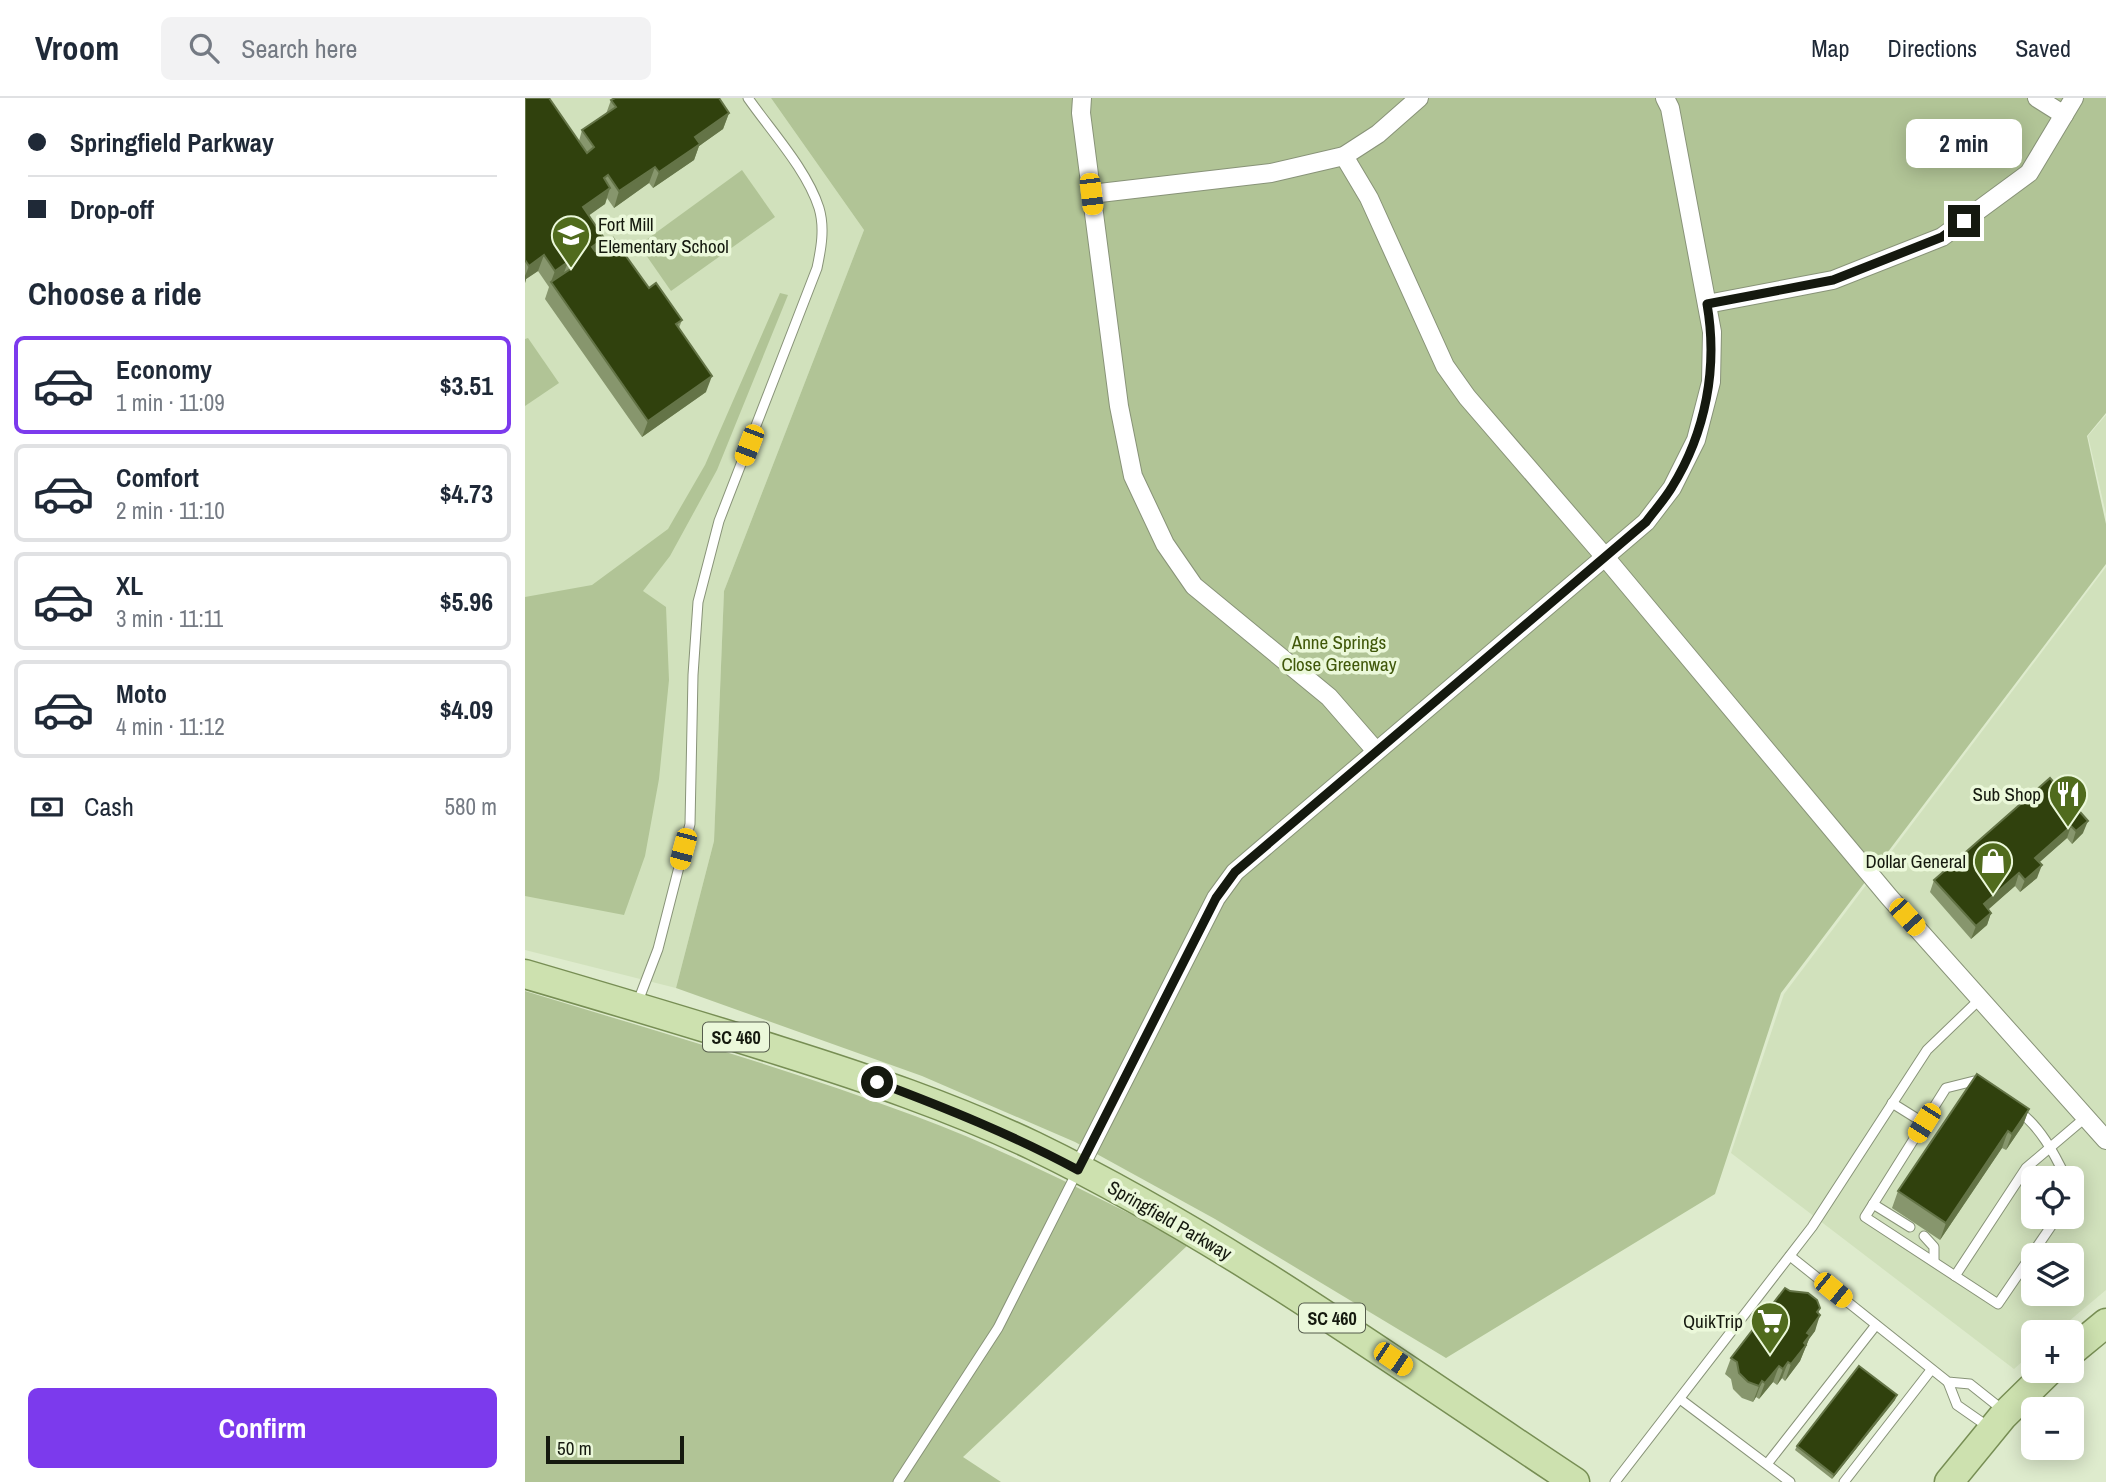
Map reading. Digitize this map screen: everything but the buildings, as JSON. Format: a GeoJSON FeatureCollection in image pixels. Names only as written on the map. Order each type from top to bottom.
{"type":"FeatureCollection","features":[{"type":"Feature","properties":{"kind":"main road","name":"Springfield Parkway"},"geometry":{"type":"LineString","coordinates":[[525,974],[867,1079],[951,1110],[1033,1146],[1123,1191],[1227,1251],[1575,1482]]}},
{"type":"Feature","properties":{"kind":"main road"},"geometry":{"type":"LineString","coordinates":[[2084,1341],[2106,1323]]}},
{"type":"Feature","properties":{"kind":"main road"},"geometry":{"type":"LineString","coordinates":[[1949,1482],[1999,1421],[2037,1383]]}},
{"type":"Feature","properties":{"kind":"street"},"geometry":{"type":"LineString","coordinates":[[1082,98],[1081,113],[1119,406],[1133,476],[1165,544],[1194,586],[1328,697],[1376,751]]}},
{"type":"Feature","properties":{"kind":"street"},"geometry":{"type":"LineString","coordinates":[[1091,194],[1271,173],[1344,156],[1378,134],[1419,98]]}},
{"type":"Feature","properties":{"kind":"street"},"geometry":{"type":"LineString","coordinates":[[1078,1170],[1216,898],[1235,872],[1605,557],[1652,513],[1672,488],[1696,440],[1711,382],[1712,332],[1665,98]]}},
{"type":"Feature","properties":{"kind":"street"},"geometry":{"type":"LineString","coordinates":[[2037,98],[2064,115]]}},
{"type":"Feature","properties":{"kind":"street"},"geometry":{"type":"LineString","coordinates":[[1707,304],[1833,280],[1942,237],[2029,173],[2074,98]]}},
{"type":"Feature","properties":{"kind":"street"},"geometry":{"type":"LineString","coordinates":[[1344,156],[1369,198],[1445,366],[1467,397],[1605,557],[1880,886],[2106,1140]]}},
{"type":"Feature","properties":{"kind":"lane"},"geometry":{"type":"LineString","coordinates":[[636,1006],[657,949],[690,824],[693,675],[698,601],[719,521],[817,268],[823,239],[819,209],[804,177],[748,98]]}},
{"type":"Feature","properties":{"kind":"lane"},"geometry":{"type":"LineString","coordinates":[[1615,1482],[1812,1227],[1933,1043],[1980,999]]}},
{"type":"Feature","properties":{"kind":"lane"},"geometry":{"type":"LineString","coordinates":[[1994,1095],[1974,1081],[1946,1088],[1865,1217],[1998,1304],[2049,1229]]}},
{"type":"Feature","properties":{"kind":"lane"},"geometry":{"type":"LineString","coordinates":[[2005,1102],[2025,1115],[2050,1146],[2060,1166]]}},
{"type":"Feature","properties":{"kind":"lane"},"geometry":{"type":"LineString","coordinates":[[1892,1104],[1924,1123]]}},
{"type":"Feature","properties":{"kind":"lane"},"geometry":{"type":"LineString","coordinates":[[1955,1276],[2026,1168],[2086,1117]]}},
{"type":"Feature","properties":{"kind":"lane"},"geometry":{"type":"LineString","coordinates":[[898,1482],[998,1328],[1078,1170]]}},
{"type":"Feature","properties":{"kind":"lane"},"geometry":{"type":"LineString","coordinates":[[1873,1204],[1910,1227]]}},
{"type":"Feature","properties":{"kind":"lane"},"geometry":{"type":"LineString","coordinates":[[1924,1236],[1934,1247],[1934,1261]]}},
{"type":"Feature","properties":{"kind":"lane"},"geometry":{"type":"LineString","coordinates":[[1790,1256],[1931,1370],[1948,1382],[1970,1384],[1999,1421]]}},
{"type":"Feature","properties":{"kind":"lane"},"geometry":{"type":"LineString","coordinates":[[1767,1464],[1876,1325]]}},
{"type":"Feature","properties":{"kind":"lane"},"geometry":{"type":"LineString","coordinates":[[1844,1482],[1931,1370]]}},
{"type":"Feature","properties":{"kind":"lane"},"geometry":{"type":"LineString","coordinates":[[1834,1379],[1845,1387]]}},
{"type":"Feature","properties":{"kind":"lane"},"geometry":{"type":"LineString","coordinates":[[1948,1382],[1957,1405],[1999,1421]]}},
{"type":"Feature","properties":{"kind":"lane"},"geometry":{"type":"LineString","coordinates":[[1680,1399],[1790,1482]]}},
{"type":"Feature","properties":{"kind":"lane"},"geometry":{"type":"LineString","coordinates":[[1817,1401],[1828,1408]]}},
{"type":"Feature","properties":{"kind":"lane"},"geometry":{"type":"LineString","coordinates":[[1881,1417],[1890,1423]]}},
{"type":"Feature","properties":{"kind":"lane"},"geometry":{"type":"LineString","coordinates":[[1799,1423],[1810,1431]]}},
{"type":"Feature","properties":{"kind":"lane"},"geometry":{"type":"LineString","coordinates":[[1865,1438],[1874,1444]]}},
{"type":"Feature","properties":{"kind":"lane"},"geometry":{"type":"LineString","coordinates":[[1848,1459],[1857,1466]]}},
{"type":"Feature","properties":{"kind":"shaded area"},"geometry":{"type":"Polygon","coordinates":[[[525,98],[771,98],[864,230],[724,591],[714,841],[676,988],[525,950],[525,98]]]}},
{"type":"Feature","properties":{"kind":"shaded area"},"geometry":{"type":"Polygon","coordinates":[[[2106,415],[2106,514],[2088,436],[2106,415]]]}},
{"type":"Feature","properties":{"kind":"shaded area"},"geometry":{"type":"Polygon","coordinates":[[[2106,567],[2106,1290],[2070,1320],[2021,1320],[2021,1363],[2014,1369],[1731,1153],[1784,994],[2106,567]]]}},
{"type":"Feature","properties":{"kind":"green space","name":"Anne Springs Close Greenway"},"geometry":{"type":"Polygon","coordinates":[[[771,98],[2106,98],[2106,413],[2087,436],[2106,524],[2106,564],[1781,993],[1715,1194],[1446,1358],[1215,1219],[1075,1142],[922,1076],[676,988],[714,841],[724,591],[864,230],[771,98]]]}},
{"type":"Feature","properties":{"kind":"green space"},"geometry":{"type":"Polygon","coordinates":[[[742,170],[775,217],[671,291],[639,245],[742,170]]]}},
{"type":"Feature","properties":{"kind":"green space"},"geometry":{"type":"Polygon","coordinates":[[[780,293],[788,295],[717,470],[670,556],[643,591],[666,607],[669,680],[659,779],[645,856],[624,915],[525,896],[525,597],[592,585],[668,529],[705,465],[780,293]]]}},
{"type":"Feature","properties":{"kind":"green space"},"geometry":{"type":"Polygon","coordinates":[[[528,338],[559,383],[525,406],[525,339],[528,338]]]}},
{"type":"Feature","properties":{"kind":"green space"},"geometry":{"type":"Polygon","coordinates":[[[525,991],[770,1066],[915,1116],[1019,1160],[1189,1244],[963,1457],[1001,1482],[525,1482],[525,991]]]}},
{"type":"Feature","properties":{"kind":"place","name":"Fort Mill Elementary School"},"geometry":{"type":"Point","coordinates":[571,269]}},
{"type":"Feature","properties":{"kind":"place","name":"Sub Shop"},"geometry":{"type":"Point","coordinates":[2068,828]}},
{"type":"Feature","properties":{"kind":"place","name":"Dollar General"},"geometry":{"type":"Point","coordinates":[1993,895]}},
{"type":"Feature","properties":{"kind":"place","name":"QuikTrip"},"geometry":{"type":"Point","coordinates":[1770,1355]}},
{"type":"Feature","properties":{"kind":"route"},"geometry":{"type":"LineString","coordinates":[[877,1082],[951,1110],[1033,1146],[1078,1170],[1216,898],[1235,872],[1646,522],[1672,488],[1696,440],[1711,382],[1712,332],[1707,304],[1833,280],[1942,237],[1964,221]]}}]}
